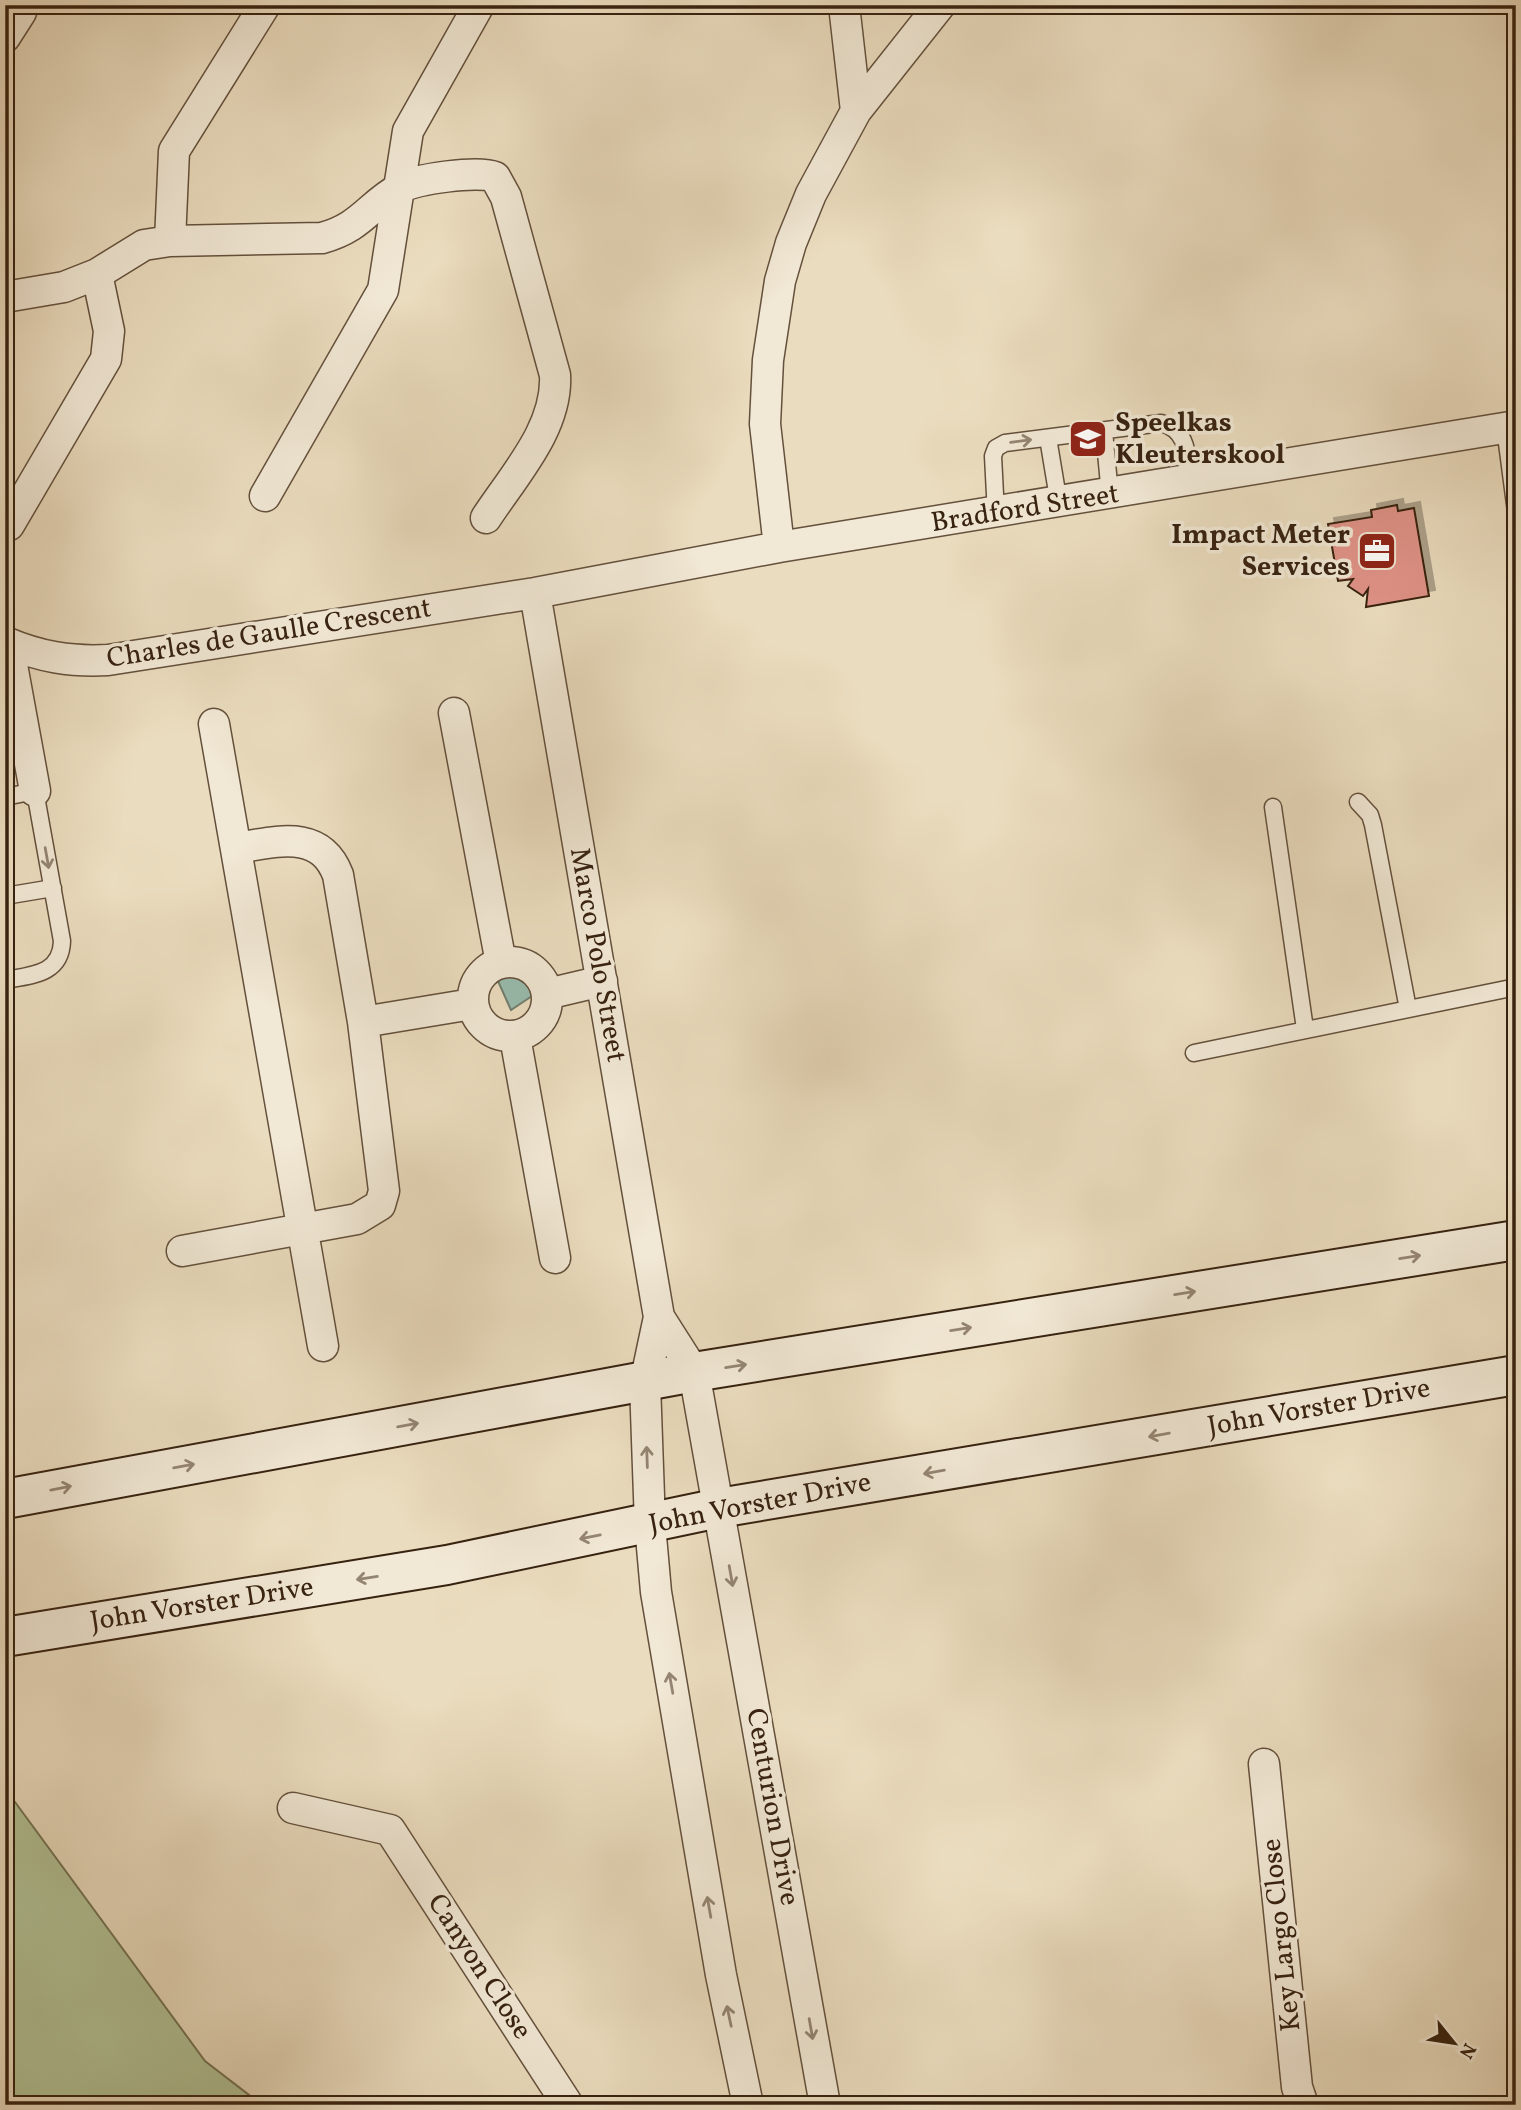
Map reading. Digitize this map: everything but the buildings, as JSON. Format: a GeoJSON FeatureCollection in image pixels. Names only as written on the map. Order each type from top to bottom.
{"type":"FeatureCollection","features":[{"type":"Feature","properties":{"kind":"main road"},"geometry":{"type":"LineString","coordinates":[[5,1499],[694,1372],[1516,1240]]}},
{"type":"Feature","properties":{"kind":"main road","name":"John Vorster Drive"},"geometry":{"type":"LineString","coordinates":[[5,1637],[447,1565],[650,1525],[719,1508],[1516,1375]]}},
{"type":"Feature","properties":{"kind":"street"},"geometry":{"type":"LineString","coordinates":[[170,241],[174,151],[265,5]]}},
{"type":"Feature","properties":{"kind":"street"},"geometry":{"type":"LineString","coordinates":[[265,496],[383,290],[408,131],[479,5]]}},
{"type":"Feature","properties":{"kind":"street"},"geometry":{"type":"LineString","coordinates":[[844,5],[856,111]]}},
{"type":"Feature","properties":{"kind":"street"},"geometry":{"type":"LineString","coordinates":[[779,547],[765,424],[768,360],[780,281],[791,243],[811,194],[856,111],[940,5]]}},
{"type":"Feature","properties":{"kind":"street"},"geometry":{"type":"LineString","coordinates":[[5,297],[64,287],[97,274],[144,245],[170,241],[322,238],[342,233],[359,223],[401,188],[472,173],[485,173],[501,184],[555,375],[556,395],[550,414],[486,518]]}},
{"type":"Feature","properties":{"kind":"street"},"geometry":{"type":"LineString","coordinates":[[9,525],[106,359],[109,331],[97,274]]}},
{"type":"Feature","properties":{"kind":"street","name":"Bradford Street"},"geometry":{"type":"LineString","coordinates":[[536,593],[779,547],[1059,504],[1510,427]]}},
{"type":"Feature","properties":{"kind":"street","name":"Charles de Gaulle Crescent"},"geometry":{"type":"LineString","coordinates":[[7,643],[62,660],[108,660],[536,593]]}},
{"type":"Feature","properties":{"kind":"street","name":"Marco Polo Street"},"geometry":{"type":"LineString","coordinates":[[536,593],[659,1317],[645,1382],[650,1525]]}},
{"type":"Feature","properties":{"kind":"street"},"geometry":{"type":"LineString","coordinates":[[7,643],[35,791]]}},
{"type":"Feature","properties":{"kind":"street"},"geometry":{"type":"LineString","coordinates":[[454,713],[501,963]]}},
{"type":"Feature","properties":{"kind":"street"},"geometry":{"type":"LineString","coordinates":[[214,724],[323,1346]]}},
{"type":"Feature","properties":{"kind":"street"},"geometry":{"type":"LineString","coordinates":[[182,1251],[357,1219],[380,1205],[384,1191],[363,1022],[338,875],[331,857],[313,845],[301,842],[284,841],[236,848]]}},
{"type":"Feature","properties":{"kind":"street"},"geometry":{"type":"LineString","coordinates":[[501,963],[520,963],[533,969],[542,980],[547,994],[546,1009],[540,1022],[528,1032],[515,1037],[500,1036],[487,1029],[477,1018],[472,1004],[474,989],[480,977],[501,963]]}},
{"type":"Feature","properties":{"kind":"street"},"geometry":{"type":"LineString","coordinates":[[547,994],[602,981]]}},
{"type":"Feature","properties":{"kind":"street"},"geometry":{"type":"LineString","coordinates":[[363,1022],[472,1004]]}},
{"type":"Feature","properties":{"kind":"street"},"geometry":{"type":"LineString","coordinates":[[515,1037],[555,1258]]}},
{"type":"Feature","properties":{"kind":"street","name":"Marco Polo Street"},"geometry":{"type":"LineString","coordinates":[[659,1317],[694,1372]]}},
{"type":"Feature","properties":{"kind":"street","name":"Centurion Drive"},"geometry":{"type":"LineString","coordinates":[[694,1372],[820,2104]]}},
{"type":"Feature","properties":{"kind":"street"},"geometry":{"type":"LineString","coordinates":[[650,1525],[656,1592],[720,1975],[748,2105]]}},
{"type":"Feature","properties":{"kind":"street","name":"Key Largo Close"},"geometry":{"type":"LineString","coordinates":[[1264,1764],[1297,2087],[1303,2105]]}},
{"type":"Feature","properties":{"kind":"street","name":"Canyon Close"},"geometry":{"type":"LineString","coordinates":[[293,1808],[390,1830],[568,2105]]}},
{"type":"Feature","properties":{"kind":"lane"},"geometry":{"type":"LineString","coordinates":[[996,514],[992,468],[996,448],[1005,443],[1161,423],[1173,426],[1185,442],[1191,481]]}},
{"type":"Feature","properties":{"kind":"lane"},"geometry":{"type":"LineString","coordinates":[[1510,427],[1516,512]]}},
{"type":"Feature","properties":{"kind":"lane"},"geometry":{"type":"LineString","coordinates":[[1104,430],[1110,495]]}},
{"type":"Feature","properties":{"kind":"lane"},"geometry":{"type":"LineString","coordinates":[[1048,438],[1059,504]]}},
{"type":"Feature","properties":{"kind":"lane"},"geometry":{"type":"LineString","coordinates":[[5,797],[35,791],[62,954],[56,964],[46,972],[5,980]]}},
{"type":"Feature","properties":{"kind":"lane"},"geometry":{"type":"LineString","coordinates":[[1358,802],[1370,815],[1373,825],[1408,1009]]}},
{"type":"Feature","properties":{"kind":"lane"},"geometry":{"type":"LineString","coordinates":[[1273,807],[1305,1029]]}},
{"type":"Feature","properties":{"kind":"lane"},"geometry":{"type":"LineString","coordinates":[[5,896],[52,888]]}},
{"type":"Feature","properties":{"kind":"lane"},"geometry":{"type":"LineString","coordinates":[[1194,1052],[1516,987]]}},
{"type":"Feature","properties":{"kind":"shaded area"},"geometry":{"type":"Polygon","coordinates":[[[515,968],[528,973],[537,984],[535,994],[511,1010],[497,979],[515,968]]]}},
{"type":"Feature","properties":{"kind":"shaded area"},"geometry":{"type":"Polygon","coordinates":[[[15,1802],[205,2061],[262,2105],[5,2105],[5,1803],[15,1802]]]}},
{"type":"Feature","properties":{"kind":"place","name":"Speelkas Kleuterskool"},"geometry":{"type":"Point","coordinates":[1088,439]}},
{"type":"Feature","properties":{"kind":"place","name":"Impact Meter Services"},"geometry":{"type":"Point","coordinates":[1377,551]}}]}
